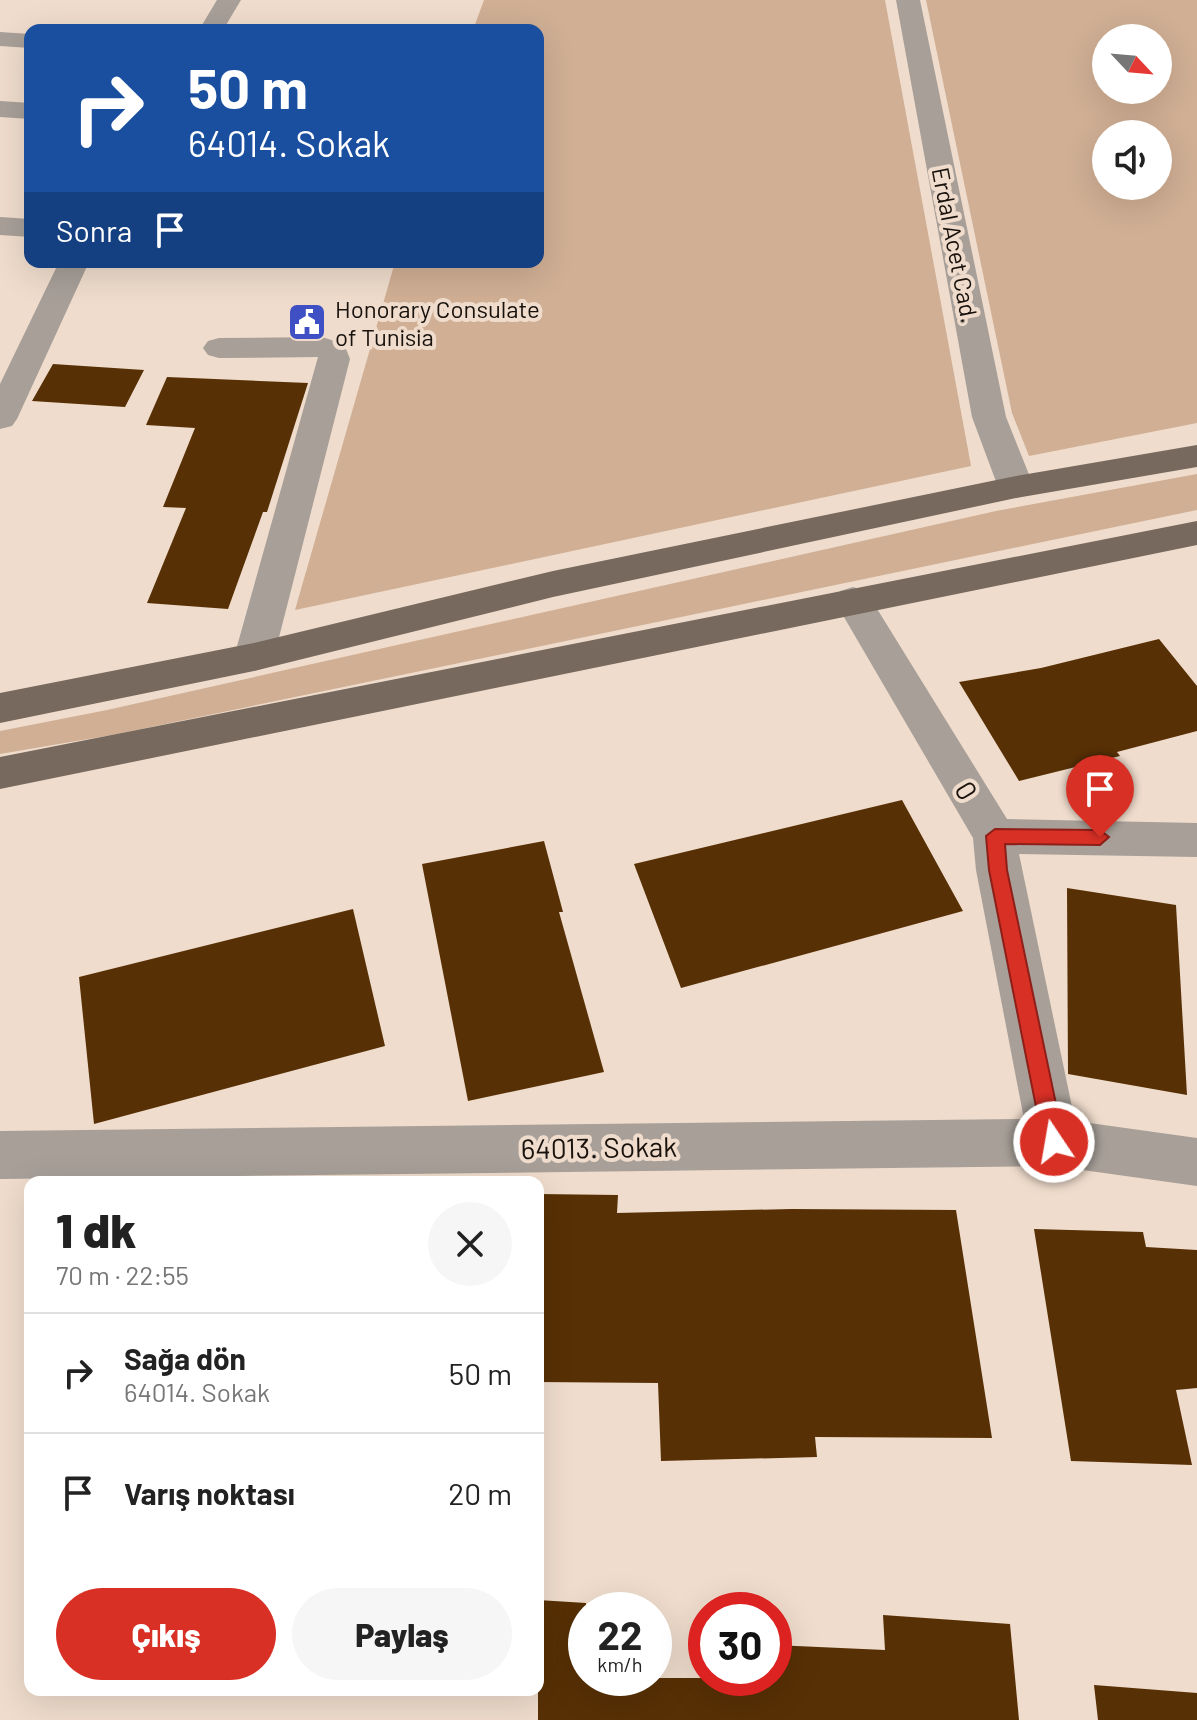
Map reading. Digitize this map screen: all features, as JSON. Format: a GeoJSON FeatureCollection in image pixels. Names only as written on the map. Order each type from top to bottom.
{"type":"FeatureCollection","features":[{"type":"Feature","properties":{"kind":"main road"},"geometry":{"type":"LineString","coordinates":[[0,708],[254,657],[553,584],[1016,487],[1197,456]]}},
{"type":"Feature","properties":{"kind":"main road"},"geometry":{"type":"LineString","coordinates":[[0,773],[1197,533]]}},
{"type":"Feature","properties":{"kind":"street"},"geometry":{"type":"LineString","coordinates":[[215,24],[229,0]]}},
{"type":"Feature","properties":{"kind":"street","name":"Erdal Acet Cad."},"geometry":{"type":"LineString","coordinates":[[908,0],[989,417],[1016,487]]}},
{"type":"Feature","properties":{"kind":"street"},"geometry":{"type":"LineString","coordinates":[[0,39],[24,41]]}},
{"type":"Feature","properties":{"kind":"street"},"geometry":{"type":"LineString","coordinates":[[0,109],[24,111]]}},
{"type":"Feature","properties":{"kind":"street"},"geometry":{"type":"LineString","coordinates":[[0,226],[24,228]]}},
{"type":"Feature","properties":{"kind":"street"},"geometry":{"type":"LineString","coordinates":[[0,419],[71,268]]}},
{"type":"Feature","properties":{"kind":"street"},"geometry":{"type":"LineString","coordinates":[[219,348],[322,347],[333,351],[334,359],[254,657]]}},
{"type":"Feature","properties":{"kind":"street","name":"0"},"geometry":{"type":"LineString","coordinates":[[853,600],[995,836],[998,870],[1054,1142]]}},
{"type":"Feature","properties":{"kind":"street"},"geometry":{"type":"LineString","coordinates":[[995,836],[1197,840]]}},
{"type":"Feature","properties":{"kind":"street","name":"64013. Sokak"},"geometry":{"type":"LineString","coordinates":[[0,1155],[1054,1142],[1197,1162]]}},
{"type":"Feature","properties":{"kind":"shaded area"},"geometry":{"type":"Polygon","coordinates":[[[484,0],[885,0],[971,466],[295,610],[393,268],[544,268],[544,24],[475,24],[484,0]]]}},
{"type":"Feature","properties":{"kind":"shaded area"},"geometry":{"type":"Polygon","coordinates":[[[926,0],[1197,0],[1197,423],[1029,456],[1012,413],[926,0]]]}},
{"type":"Feature","properties":{"kind":"shaded area"},"geometry":{"type":"Polygon","coordinates":[[[1197,474],[1197,510],[112,735],[0,754],[0,731],[107,710],[996,511],[1197,474]]]}},
{"type":"Feature","properties":{"kind":"building"},"geometry":{"type":"Polygon","coordinates":[[[53,364],[144,370],[125,407],[32,401],[53,364]]]}},
{"type":"Feature","properties":{"kind":"building"},"geometry":{"type":"Polygon","coordinates":[[[167,377],[308,383],[267,512],[263,512],[228,609],[147,603],[186,508],[163,507],[195,428],[146,425],[167,377]]]}},
{"type":"Feature","properties":{"kind":"building"},"geometry":{"type":"Polygon","coordinates":[[[1159,639],[1197,686],[1197,731],[1117,752],[1120,756],[1019,781],[959,682],[1041,668],[1159,639]]]}},
{"type":"Feature","properties":{"kind":"building"},"geometry":{"type":"Polygon","coordinates":[[[902,800],[963,911],[681,988],[634,864],[902,800]]]}},
{"type":"Feature","properties":{"kind":"building"},"geometry":{"type":"Polygon","coordinates":[[[544,841],[563,912],[559,912],[604,1072],[468,1101],[422,864],[544,841]]]}},
{"type":"Feature","properties":{"kind":"building"},"geometry":{"type":"Polygon","coordinates":[[[1067,888],[1176,905],[1187,1095],[1068,1074],[1067,888]]]}},
{"type":"Feature","properties":{"kind":"building"},"geometry":{"type":"Polygon","coordinates":[[[353,909],[385,1046],[94,1124],[79,977],[353,909]]]}},
{"type":"Feature","properties":{"kind":"building"},"geometry":{"type":"Polygon","coordinates":[[[544,1194],[618,1195],[617,1213],[791,1209],[956,1210],[992,1438],[815,1437],[817,1457],[661,1461],[658,1383],[544,1382],[544,1194]]]}},
{"type":"Feature","properties":{"kind":"building"},"geometry":{"type":"Polygon","coordinates":[[[1034,1229],[1143,1232],[1146,1247],[1197,1250],[1197,1388],[1176,1390],[1192,1465],[1071,1461],[1034,1229]]]}},
{"type":"Feature","properties":{"kind":"building"},"geometry":{"type":"Polygon","coordinates":[[[544,1600],[568,1602],[568,1696],[672,1696],[672,1678],[688,1678],[688,1696],[792,1696],[792,1646],[885,1650],[883,1615],[1010,1624],[1019,1720],[538,1720],[538,1696],[544,1696],[544,1600]]]}},
{"type":"Feature","properties":{"kind":"building"},"geometry":{"type":"Polygon","coordinates":[[[1094,1685],[1197,1693],[1197,1720],[1098,1720],[1094,1685]]]}},
{"type":"Feature","properties":{"kind":"place","name":"Honorary Consulate of Tunisia"},"geometry":{"type":"Point","coordinates":[307,322]}},
{"type":"Feature","properties":{"kind":"route"},"geometry":{"type":"LineString","coordinates":[[1054,1142],[998,870],[995,836],[1100,837]]}}]}
